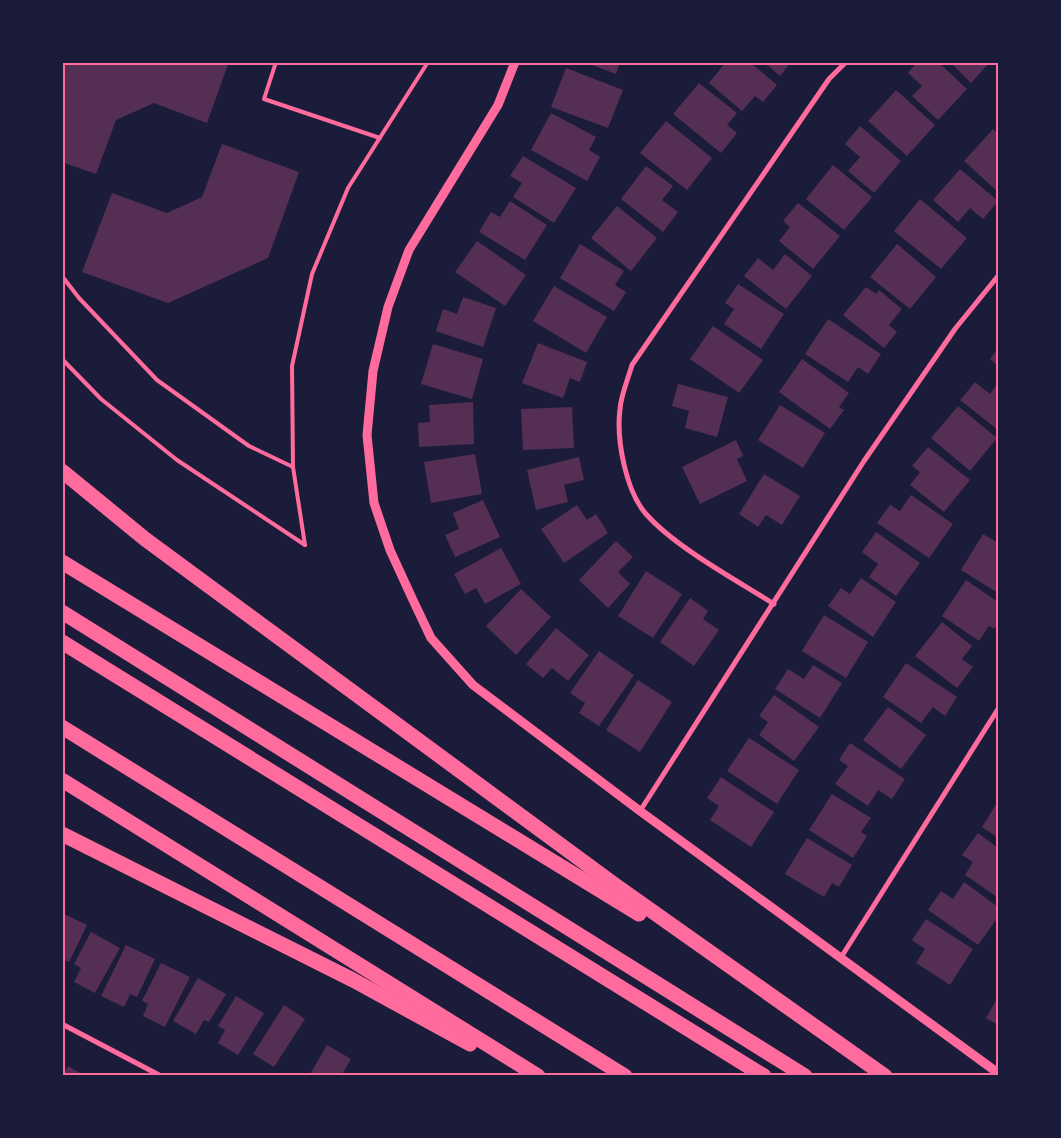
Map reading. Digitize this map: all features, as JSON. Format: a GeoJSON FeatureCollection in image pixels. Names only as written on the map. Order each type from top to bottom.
{"type":"FeatureCollection","features":[{"type":"Feature","properties":{"kind":"highway"},"geometry":{"type":"LineString","coordinates":[[62,471],[145,539],[615,885],[885,1076]]}},
{"type":"Feature","properties":{"kind":"highway"},"geometry":{"type":"LineString","coordinates":[[62,562],[743,977]]}},
{"type":"Feature","properties":{"kind":"highway"},"geometry":{"type":"LineString","coordinates":[[62,612],[806,1076]]}},
{"type":"Feature","properties":{"kind":"highway"},"geometry":{"type":"LineString","coordinates":[[62,642],[764,1076]]}},
{"type":"Feature","properties":{"kind":"highway"},"geometry":{"type":"LineString","coordinates":[[62,727],[625,1076]]}},
{"type":"Feature","properties":{"kind":"highway"},"geometry":{"type":"LineString","coordinates":[[62,780],[538,1076]]}},
{"type":"Feature","properties":{"kind":"highway"},"geometry":{"type":"LineString","coordinates":[[62,834],[353,980],[527,1076]]}},
{"type":"Feature","properties":{"kind":"street"},"geometry":{"type":"LineString","coordinates":[[514,62],[498,105],[409,250],[388,308],[373,371],[367,435],[374,503],[390,550],[431,638],[473,685],[840,959],[998,1073]]}},
{"type":"Feature","properties":{"kind":"street"},"geometry":{"type":"LineString","coordinates":[[774,604],[664,532],[645,513],[630,485],[621,451],[620,409],[632,365],[829,79],[846,62]]}},
{"type":"Feature","properties":{"kind":"street"},"geometry":{"type":"LineString","coordinates":[[640,811],[869,453],[955,329],[998,276]]}},
{"type":"Feature","properties":{"kind":"street"},"geometry":{"type":"LineString","coordinates":[[840,959],[998,709]]}},
{"type":"Feature","properties":{"kind":"street"},"geometry":{"type":"LineString","coordinates":[[62,1024],[161,1076]]}},
{"type":"Feature","properties":{"kind":"lane"},"geometry":{"type":"LineString","coordinates":[[276,62],[264,99],[380,138]]}},
{"type":"Feature","properties":{"kind":"lane"},"geometry":{"type":"LineString","coordinates":[[62,359],[101,399],[177,460],[305,545],[293,467],[292,366],[312,274],[348,188],[428,62]]}},
{"type":"Feature","properties":{"kind":"lane"},"geometry":{"type":"LineString","coordinates":[[62,276],[78,298],[158,380],[249,446],[293,467]]}},
{"type":"Feature","properties":{"kind":"building"},"geometry":{"type":"Polygon","coordinates":[[[62,62],[229,62],[207,123],[154,103],[116,120],[96,174],[62,162],[62,62]]]}},
{"type":"Feature","properties":{"kind":"building"},"geometry":{"type":"Polygon","coordinates":[[[584,62],[620,62],[616,74],[584,62]]]}},
{"type":"Feature","properties":{"kind":"building"},"geometry":{"type":"Polygon","coordinates":[[[726,62],[750,62],[777,85],[763,102],[755,96],[742,111],[709,83],[726,62]]]}},
{"type":"Feature","properties":{"kind":"building"},"geometry":{"type":"Polygon","coordinates":[[[764,62],[791,62],[780,76],[764,62]]]}},
{"type":"Feature","properties":{"kind":"building"},"geometry":{"type":"Polygon","coordinates":[[[917,62],[938,62],[967,89],[938,120],[912,96],[922,86],[908,73],[917,62]]]}},
{"type":"Feature","properties":{"kind":"building"},"geometry":{"type":"Polygon","coordinates":[[[950,62],[990,62],[971,83],[950,62]]]}},
{"type":"Feature","properties":{"kind":"building"},"geometry":{"type":"Polygon","coordinates":[[[566,68],[623,90],[608,128],[551,107],[566,68]]]}},
{"type":"Feature","properties":{"kind":"building"},"geometry":{"type":"Polygon","coordinates":[[[699,83],[737,113],[727,125],[737,133],[721,153],[673,114],[699,83]]]}},
{"type":"Feature","properties":{"kind":"building"},"geometry":{"type":"Polygon","coordinates":[[[896,90],[935,125],[907,156],[868,121],[896,90]]]}},
{"type":"Feature","properties":{"kind":"building"},"geometry":{"type":"Polygon","coordinates":[[[551,113],[596,137],[589,150],[600,157],[587,181],[531,150],[551,113]]]}},
{"type":"Feature","properties":{"kind":"building"},"geometry":{"type":"Polygon","coordinates":[[[666,121],[712,158],[687,190],[640,153],[666,121]]]}},
{"type":"Feature","properties":{"kind":"building"},"geometry":{"type":"Polygon","coordinates":[[[860,126],[901,161],[874,193],[848,171],[860,157],[845,144],[860,126]]]}},
{"type":"Feature","properties":{"kind":"building"},"geometry":{"type":"Polygon","coordinates":[[[993,129],[998,134],[998,192],[964,161],[993,129]]]}},
{"type":"Feature","properties":{"kind":"building"},"geometry":{"type":"Polygon","coordinates":[[[222,144],[299,172],[268,258],[168,303],[82,272],[112,193],[167,213],[202,197],[222,144]]]}},
{"type":"Feature","properties":{"kind":"building"},"geometry":{"type":"Polygon","coordinates":[[[523,156],[576,188],[554,223],[513,197],[522,183],[510,176],[523,156]]]}},
{"type":"Feature","properties":{"kind":"building"},"geometry":{"type":"Polygon","coordinates":[[[833,165],[872,197],[844,230],[806,199],[833,165]]]}},
{"type":"Feature","properties":{"kind":"building"},"geometry":{"type":"Polygon","coordinates":[[[646,166],[673,186],[662,200],[678,212],[663,232],[621,199],[646,166]]]}},
{"type":"Feature","properties":{"kind":"building"},"geometry":{"type":"Polygon","coordinates":[[[960,169],[998,201],[983,219],[970,208],[958,222],[933,200],[960,169]]]}},
{"type":"Feature","properties":{"kind":"building"},"geometry":{"type":"Polygon","coordinates":[[[920,199],[967,238],[941,269],[894,231],[920,199]]]}},
{"type":"Feature","properties":{"kind":"building"},"geometry":{"type":"Polygon","coordinates":[[[510,201],[547,225],[525,260],[479,232],[491,212],[500,217],[510,201]]]}},
{"type":"Feature","properties":{"kind":"building"},"geometry":{"type":"Polygon","coordinates":[[[798,203],[840,236],[813,269],[779,241],[790,227],[783,221],[798,203]]]}},
{"type":"Feature","properties":{"kind":"building"},"geometry":{"type":"Polygon","coordinates":[[[617,206],[657,238],[631,271],[591,238],[617,206]]]}},
{"type":"Feature","properties":{"kind":"building"},"geometry":{"type":"Polygon","coordinates":[[[477,241],[526,275],[505,306],[455,272],[477,241]]]}},
{"type":"Feature","properties":{"kind":"building"},"geometry":{"type":"Polygon","coordinates":[[[580,244],[624,271],[615,285],[626,292],[614,311],[560,278],[580,244]]]}},
{"type":"Feature","properties":{"kind":"building"},"geometry":{"type":"Polygon","coordinates":[[[897,244],[936,277],[910,309],[870,277],[897,244]]]}},
{"type":"Feature","properties":{"kind":"building"},"geometry":{"type":"Polygon","coordinates":[[[785,254],[812,276],[786,309],[744,276],[758,258],[773,270],[785,254]]]}},
{"type":"Feature","properties":{"kind":"building"},"geometry":{"type":"Polygon","coordinates":[[[738,284],[784,314],[761,349],[724,324],[734,309],[725,303],[738,284]]]}},
{"type":"Feature","properties":{"kind":"building"},"geometry":{"type":"Polygon","coordinates":[[[554,286],[607,317],[586,353],[533,321],[554,286]]]}},
{"type":"Feature","properties":{"kind":"building"},"geometry":{"type":"Polygon","coordinates":[[[866,287],[876,294],[879,290],[902,309],[889,325],[897,332],[884,348],[843,315],[866,287]]]}},
{"type":"Feature","properties":{"kind":"building"},"geometry":{"type":"Polygon","coordinates":[[[463,297],[496,308],[483,347],[436,331],[443,309],[457,314],[463,297]]]}},
{"type":"Feature","properties":{"kind":"building"},"geometry":{"type":"Polygon","coordinates":[[[828,319],[881,354],[868,374],[858,367],[848,382],[805,354],[828,319]]]}},
{"type":"Feature","properties":{"kind":"building"},"geometry":{"type":"Polygon","coordinates":[[[713,326],[763,360],[739,393],[690,359],[713,326]]]}},
{"type":"Feature","properties":{"kind":"building"},"geometry":{"type":"Polygon","coordinates":[[[538,343],[587,362],[580,382],[570,378],[563,398],[522,383],[538,343]]]}},
{"type":"Feature","properties":{"kind":"building"},"geometry":{"type":"Polygon","coordinates":[[[433,344],[483,359],[472,399],[421,384],[433,344]]]}},
{"type":"Feature","properties":{"kind":"building"},"geometry":{"type":"Polygon","coordinates":[[[998,348],[998,366],[990,359],[998,348]]]}},
{"type":"Feature","properties":{"kind":"building"},"geometry":{"type":"Polygon","coordinates":[[[802,359],[849,393],[839,407],[844,410],[830,429],[779,392],[802,359]]]}},
{"type":"Feature","properties":{"kind":"building"},"geometry":{"type":"Polygon","coordinates":[[[975,382],[990,394],[998,383],[998,430],[960,400],[975,382]]]}},
{"type":"Feature","properties":{"kind":"building"},"geometry":{"type":"Polygon","coordinates":[[[678,384],[728,397],[717,437],[685,428],[689,411],[672,406],[678,384]]]}},
{"type":"Feature","properties":{"kind":"building"},"geometry":{"type":"Polygon","coordinates":[[[473,402],[474,444],[419,447],[418,423],[430,422],[429,405],[473,402]]]}},
{"type":"Feature","properties":{"kind":"building"},"geometry":{"type":"Polygon","coordinates":[[[780,405],[825,433],[803,468],[758,440],[780,405]]]}},
{"type":"Feature","properties":{"kind":"building"},"geometry":{"type":"Polygon","coordinates":[[[958,406],[997,438],[970,471],[931,438],[958,406]]]}},
{"type":"Feature","properties":{"kind":"building"},"geometry":{"type":"Polygon","coordinates":[[[572,407],[574,448],[523,450],[521,409],[572,407]]]}},
{"type":"Feature","properties":{"kind":"building"},"geometry":{"type":"Polygon","coordinates":[[[736,440],[743,456],[737,459],[747,481],[700,504],[682,467],[736,440]]]}},
{"type":"Feature","properties":{"kind":"building"},"geometry":{"type":"Polygon","coordinates":[[[928,447],[970,480],[944,512],[910,485],[920,472],[912,466],[928,447]]]}},
{"type":"Feature","properties":{"kind":"building"},"geometry":{"type":"Polygon","coordinates":[[[475,454],[482,494],[431,503],[424,462],[475,454]]]}},
{"type":"Feature","properties":{"kind":"building"},"geometry":{"type":"Polygon","coordinates":[[[579,457],[584,480],[564,485],[568,502],[536,510],[527,470],[579,457]]]}},
{"type":"Feature","properties":{"kind":"building"},"geometry":{"type":"Polygon","coordinates":[[[764,474],[800,496],[782,525],[766,515],[758,527],[739,514],[764,474]]]}},
{"type":"Feature","properties":{"kind":"building"},"geometry":{"type":"Polygon","coordinates":[[[911,495],[953,524],[929,558],[877,523],[890,505],[900,511],[911,495]]]}},
{"type":"Feature","properties":{"kind":"building"},"geometry":{"type":"Polygon","coordinates":[[[483,500],[500,537],[455,557],[445,535],[459,529],[453,513],[483,500]]]}},
{"type":"Feature","properties":{"kind":"building"},"geometry":{"type":"Polygon","coordinates":[[[577,505],[587,520],[596,514],[608,533],[564,563],[541,529],[577,505]]]}},
{"type":"Feature","properties":{"kind":"building"},"geometry":{"type":"Polygon","coordinates":[[[876,532],[920,563],[896,596],[869,577],[878,564],[862,552],[876,532]]]}},
{"type":"Feature","properties":{"kind":"building"},"geometry":{"type":"Polygon","coordinates":[[[983,534],[998,543],[998,593],[961,570],[983,534]]]}},
{"type":"Feature","properties":{"kind":"building"},"geometry":{"type":"Polygon","coordinates":[[[616,541],[633,557],[618,572],[630,584],[608,608],[579,580],[616,541]]]}},
{"type":"Feature","properties":{"kind":"building"},"geometry":{"type":"Polygon","coordinates":[[[501,548],[521,584],[485,604],[476,588],[465,594],[454,574],[501,548]]]}},
{"type":"Feature","properties":{"kind":"building"},"geometry":{"type":"Polygon","coordinates":[[[646,571],[682,594],[653,638],[618,616],[646,571]]]}},
{"type":"Feature","properties":{"kind":"building"},"geometry":{"type":"Polygon","coordinates":[[[861,578],[896,602],[873,637],[828,606],[841,588],[850,594],[861,578]]]}},
{"type":"Feature","properties":{"kind":"building"},"geometry":{"type":"Polygon","coordinates":[[[966,580],[998,602],[998,623],[994,629],[989,626],[979,641],[942,616],[966,580]]]}},
{"type":"Feature","properties":{"kind":"building"},"geometry":{"type":"Polygon","coordinates":[[[521,589],[551,617],[516,655],[486,626],[521,589]]]}},
{"type":"Feature","properties":{"kind":"building"},"geometry":{"type":"Polygon","coordinates":[[[690,598],[708,611],[703,619],[719,630],[694,666],[660,642],[690,598]]]}},
{"type":"Feature","properties":{"kind":"building"},"geometry":{"type":"Polygon","coordinates":[[[824,615],[868,642],[846,678],[802,651],[824,615]]]}},
{"type":"Feature","properties":{"kind":"building"},"geometry":{"type":"Polygon","coordinates":[[[942,622],[972,646],[962,659],[973,667],[957,688],[915,656],[942,622]]]}},
{"type":"Feature","properties":{"kind":"building"},"geometry":{"type":"Polygon","coordinates":[[[556,628],[589,655],[568,681],[552,668],[543,678],[526,664],[556,628]]]}},
{"type":"Feature","properties":{"kind":"building"},"geometry":{"type":"Polygon","coordinates":[[[599,651],[634,675],[599,726],[579,713],[585,703],[570,693],[599,651]]]}},
{"type":"Feature","properties":{"kind":"building"},"geometry":{"type":"Polygon","coordinates":[[[906,663],[957,697],[945,716],[933,707],[921,723],[883,697],[906,663]]]}},
{"type":"Feature","properties":{"kind":"building"},"geometry":{"type":"Polygon","coordinates":[[[813,665],[842,683],[820,718],[775,689],[788,669],[804,679],[813,665]]]}},
{"type":"Feature","properties":{"kind":"building"},"geometry":{"type":"Polygon","coordinates":[[[638,680],[672,702],[640,752],[606,730],[638,680]]]}},
{"type":"Feature","properties":{"kind":"building"},"geometry":{"type":"Polygon","coordinates":[[[774,695],[819,727],[794,761],[759,735],[768,722],[759,716],[774,695]]]}},
{"type":"Feature","properties":{"kind":"building"},"geometry":{"type":"Polygon","coordinates":[[[888,707],[926,735],[901,769],[863,740],[888,707]]]}},
{"type":"Feature","properties":{"kind":"building"},"geometry":{"type":"Polygon","coordinates":[[[749,738],[799,770],[777,804],[727,771],[749,738]]]}},
{"type":"Feature","properties":{"kind":"building"},"geometry":{"type":"Polygon","coordinates":[[[850,743],[905,779],[892,799],[878,790],[868,806],[835,784],[848,766],[839,760],[850,743]]]}},
{"type":"Feature","properties":{"kind":"building"},"geometry":{"type":"Polygon","coordinates":[[[721,777],[774,812],[751,847],[710,820],[719,806],[707,798],[721,777]]]}},
{"type":"Feature","properties":{"kind":"building"},"geometry":{"type":"Polygon","coordinates":[[[832,794],[871,818],[861,832],[867,836],[853,858],[809,830],[832,794]]]}},
{"type":"Feature","properties":{"kind":"building"},"geometry":{"type":"Polygon","coordinates":[[[998,801],[998,838],[982,827],[998,801]]]}},
{"type":"Feature","properties":{"kind":"building"},"geometry":{"type":"Polygon","coordinates":[[[978,833],[998,848],[997,897],[965,875],[973,862],[962,855],[978,833]]]}},
{"type":"Feature","properties":{"kind":"building"},"geometry":{"type":"Polygon","coordinates":[[[807,838],[852,865],[839,887],[832,883],[824,897],[785,874],[807,838]]]}},
{"type":"Feature","properties":{"kind":"building"},"geometry":{"type":"Polygon","coordinates":[[[964,882],[998,907],[998,917],[978,945],[928,910],[941,891],[953,899],[964,882]]]}},
{"type":"Feature","properties":{"kind":"building"},"geometry":{"type":"Polygon","coordinates":[[[62,913],[87,925],[69,962],[62,959],[62,913]]]}},
{"type":"Feature","properties":{"kind":"building"},"geometry":{"type":"Polygon","coordinates":[[[926,919],[973,949],[950,985],[916,963],[925,949],[912,940],[926,919]]]}},
{"type":"Feature","properties":{"kind":"building"},"geometry":{"type":"Polygon","coordinates":[[[91,932],[120,948],[95,993],[74,982],[81,968],[74,964],[91,932]]]}},
{"type":"Feature","properties":{"kind":"building"},"geometry":{"type":"Polygon","coordinates":[[[126,945],[155,959],[137,997],[130,994],[124,1007],[101,996],[126,945]]]}},
{"type":"Feature","properties":{"kind":"building"},"geometry":{"type":"Polygon","coordinates":[[[161,963],[190,977],[165,1027],[143,1016],[148,1004],[142,1001],[161,963]]]}},
{"type":"Feature","properties":{"kind":"building"},"geometry":{"type":"Polygon","coordinates":[[[198,978],[226,994],[209,1022],[204,1020],[196,1034],[173,1021],[198,978]]]}},
{"type":"Feature","properties":{"kind":"building"},"geometry":{"type":"Polygon","coordinates":[[[236,996],[264,1013],[238,1055],[218,1043],[225,1030],[218,1026],[236,996]]]}},
{"type":"Feature","properties":{"kind":"building"},"geometry":{"type":"Polygon","coordinates":[[[998,997],[998,1025],[986,1018],[998,997]]]}},
{"type":"Feature","properties":{"kind":"building"},"geometry":{"type":"Polygon","coordinates":[[[284,1005],[305,1019],[274,1067],[253,1054],[284,1005]]]}},
{"type":"Feature","properties":{"kind":"building"},"geometry":{"type":"Polygon","coordinates":[[[327,1045],[351,1059],[341,1076],[309,1076],[327,1045]]]}},
{"type":"Feature","properties":{"kind":"building"},"geometry":{"type":"Polygon","coordinates":[[[68,1066],[85,1076],[63,1076],[68,1066]]]}}]}
